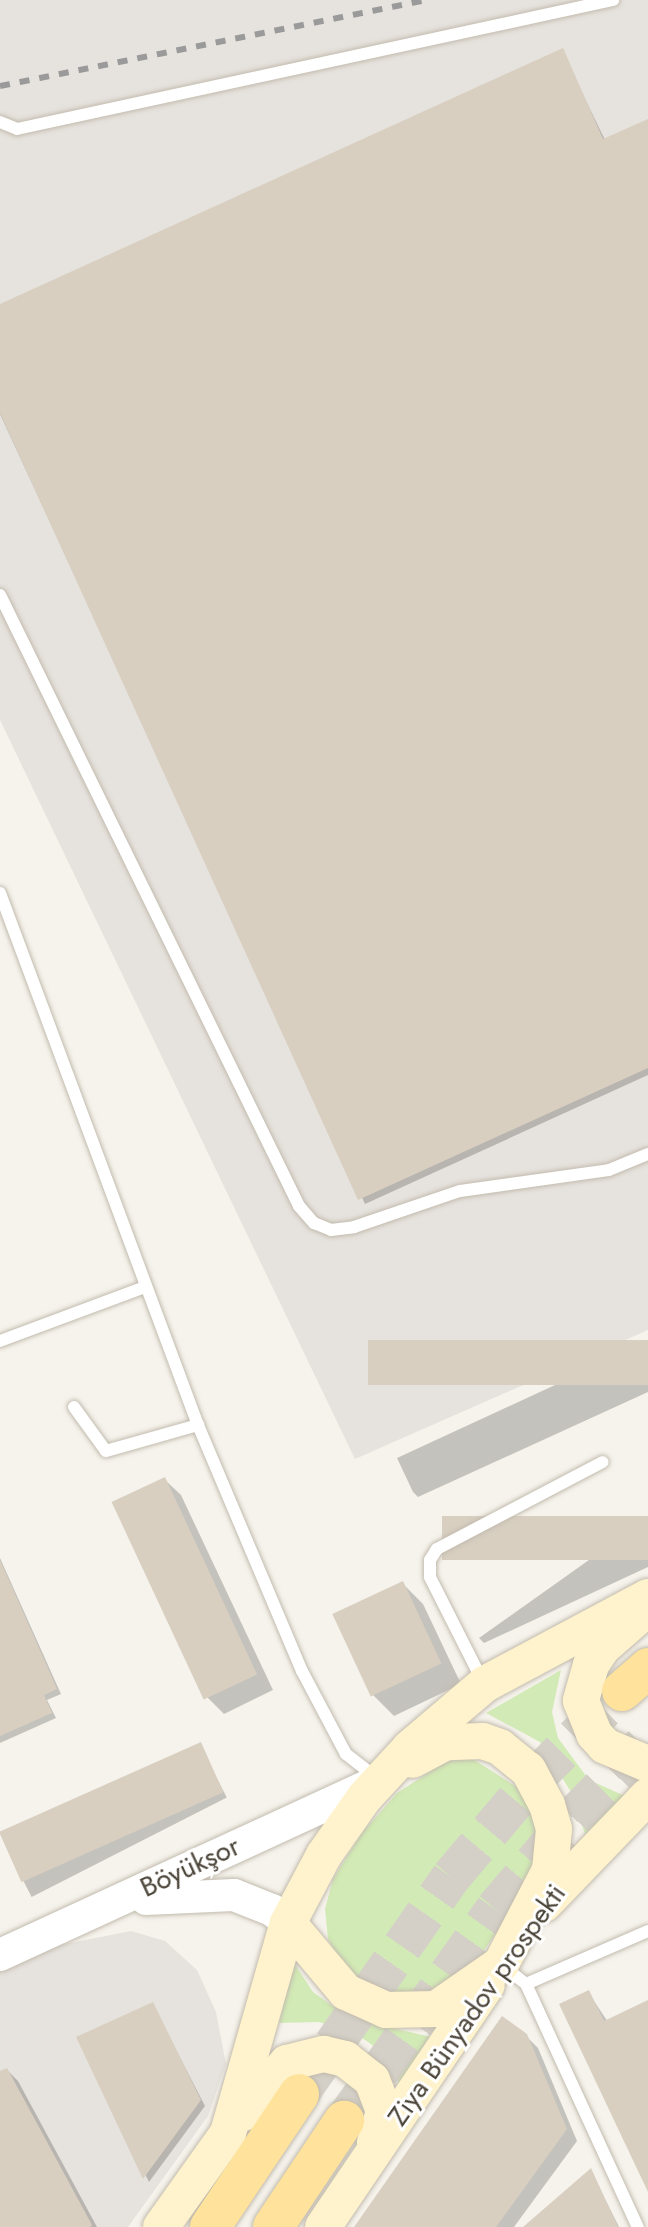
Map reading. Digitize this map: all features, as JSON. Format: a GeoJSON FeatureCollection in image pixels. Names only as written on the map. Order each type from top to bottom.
{"type":"FeatureCollection","features":[{"type":"Feature","properties":{"kind":"main road"},"geometry":{"type":"LineString","coordinates":[[228,2133],[288,1923],[324,1855],[380,1780],[485,1684],[648,1597]]}},
{"type":"Feature","properties":{"kind":"main road"},"geometry":{"type":"LineString","coordinates":[[648,1608],[603,1647],[591,1665],[581,1701],[594,1734],[605,1746],[648,1764]]}},
{"type":"Feature","properties":{"kind":"main road"},"geometry":{"type":"LineString","coordinates":[[288,1923],[346,1992],[386,2010],[436,2009],[513,1974],[554,1848],[547,1805],[528,1770],[500,1747],[467,1740],[424,1752],[380,1780]]}},
{"type":"Feature","properties":{"kind":"main road","name":"Ziya Bünyadov prospekti"},"geometry":{"type":"LineString","coordinates":[[323,2227],[513,1974],[569,1873],[648,1796]]}},
{"type":"Feature","properties":{"kind":"main road"},"geometry":{"type":"LineString","coordinates":[[161,2227],[228,2133],[287,2063],[324,2054],[345,2059],[372,2080],[384,2111],[361,2173]]}},
{"type":"Feature","properties":{"kind":"main road"},"geometry":{"type":"LineString","coordinates":[[210,2227],[299,2094]]}},
{"type":"Feature","properties":{"kind":"main road","name":"Ziya Bünyadov prospekti"},"geometry":{"type":"LineString","coordinates":[[273,2227],[344,2121]]}},
{"type":"Feature","properties":{"kind":"street","name":"Böyükşor"},"geometry":{"type":"LineString","coordinates":[[0,1955],[380,1780]]}},
{"type":"Feature","properties":{"kind":"street"},"geometry":{"type":"LineString","coordinates":[[96,1910],[149,1898],[214,1892],[254,1900],[288,1923]]}},
{"type":"Feature","properties":{"kind":"lane"},"geometry":{"type":"LineString","coordinates":[[0,122],[17,129],[613,0]]}},
{"type":"Feature","properties":{"kind":"lane"},"geometry":{"type":"LineString","coordinates":[[0,595],[299,1206],[314,1223],[331,1230],[354,1227],[460,1191],[609,1170],[648,1154]]}},
{"type":"Feature","properties":{"kind":"lane"},"geometry":{"type":"LineString","coordinates":[[0,893],[198,1425],[335,1738],[359,1767],[380,1780]]}},
{"type":"Feature","properties":{"kind":"lane"},"geometry":{"type":"LineString","coordinates":[[0,1341],[145,1287]]}},
{"type":"Feature","properties":{"kind":"lane"},"geometry":{"type":"LineString","coordinates":[[74,1407],[106,1451],[198,1425]]}},
{"type":"Feature","properties":{"kind":"lane"},"geometry":{"type":"LineString","coordinates":[[485,1684],[430,1577],[430,1560],[437,1549],[603,1462]]}},
{"type":"Feature","properties":{"kind":"lane"},"geometry":{"type":"LineString","coordinates":[[638,2227],[513,1974],[648,1931]]}},
{"type":"Feature","properties":{"kind":"shaded area"},"geometry":{"type":"Polygon","coordinates":[[[0,0],[648,0],[648,1330],[355,1459],[0,720],[0,0]]]}},
{"type":"Feature","properties":{"kind":"shaded area"},"geometry":{"type":"Polygon","coordinates":[[[131,1931],[165,1941],[197,1970],[216,2012],[226,2064],[208,2116],[128,2227],[0,2227],[0,1972],[55,1946],[131,1931]]]}},
{"type":"Feature","properties":{"kind":"green space"},"geometry":{"type":"Polygon","coordinates":[[[561,1670],[552,1712],[558,1738],[589,1780],[625,1796],[585,1834],[571,1792],[540,1742],[486,1713],[561,1670]]]}},
{"type":"Feature","properties":{"kind":"green space"},"geometry":{"type":"Polygon","coordinates":[[[473,1759],[523,1791],[541,1829],[529,1888],[479,1957],[424,1996],[400,1999],[357,1981],[338,1958],[328,1939],[325,1909],[333,1879],[361,1834],[397,1793],[447,1761],[473,1759]]]}},
{"type":"Feature","properties":{"kind":"green space"},"geometry":{"type":"Polygon","coordinates":[[[294,1963],[313,1992],[334,2007],[363,2021],[431,2037],[400,2084],[375,2047],[355,2033],[319,2022],[279,2023],[294,1963]]]}},
{"type":"Feature","properties":{"kind":"building"},"geometry":{"type":"Polygon","coordinates":[[[563,48],[603,139],[648,119],[648,1068],[358,1200],[0,413],[0,304],[563,48]]]}},
{"type":"Feature","properties":{"kind":"building"},"geometry":{"type":"Polygon","coordinates":[[[368,1340],[648,1340],[648,1385],[368,1385],[368,1340]]]}},
{"type":"Feature","properties":{"kind":"building"},"geometry":{"type":"Polygon","coordinates":[[[165,1477],[257,1675],[204,1700],[112,1502],[165,1477]]]}},
{"type":"Feature","properties":{"kind":"building"},"geometry":{"type":"Polygon","coordinates":[[[442,1516],[648,1516],[648,1560],[442,1560],[442,1516]]]}},
{"type":"Feature","properties":{"kind":"building"},"geometry":{"type":"Polygon","coordinates":[[[0,1560],[57,1689],[44,1695],[52,1713],[0,1736],[0,1560]]]}},
{"type":"Feature","properties":{"kind":"building"},"geometry":{"type":"Polygon","coordinates":[[[403,1581],[441,1663],[371,1696],[332,1614],[403,1581]]]}},
{"type":"Feature","properties":{"kind":"building"},"geometry":{"type":"Polygon","coordinates":[[[201,1742],[223,1792],[21,1882],[0,1831],[201,1742]]]}},
{"type":"Feature","properties":{"kind":"building"},"geometry":{"type":"Polygon","coordinates":[[[589,1990],[604,2021],[648,2000],[648,2192],[559,2004],[589,1990]]]}},
{"type":"Feature","properties":{"kind":"building"},"geometry":{"type":"Polygon","coordinates":[[[153,2002],[201,2100],[143,2179],[76,2037],[153,2002]]]}},
{"type":"Feature","properties":{"kind":"building"},"geometry":{"type":"Polygon","coordinates":[[[502,2016],[527,2034],[567,2129],[496,2227],[354,2227],[502,2016]]]}},
{"type":"Feature","properties":{"kind":"building"},"geometry":{"type":"Polygon","coordinates":[[[7,2068],[92,2225],[90,2227],[0,2227],[0,2071],[7,2068]]]}},
{"type":"Feature","properties":{"kind":"building"},"geometry":{"type":"Polygon","coordinates":[[[591,2168],[618,2227],[523,2227],[591,2168]]]}},
{"type":"Feature","properties":{"kind":"tunnel"},"geometry":{"type":"LineString","coordinates":[[299,2094],[451,1877],[533,1780],[622,1691]]}},
{"type":"Feature","properties":{"kind":"tunnel"},"geometry":{"type":"LineString","coordinates":[[344,2121],[495,1909],[573,1817],[648,1740]]}},
{"type":"Feature","properties":{"kind":"railway"},"geometry":{"type":"LineString","coordinates":[[0,86],[427,0]]}}]}
